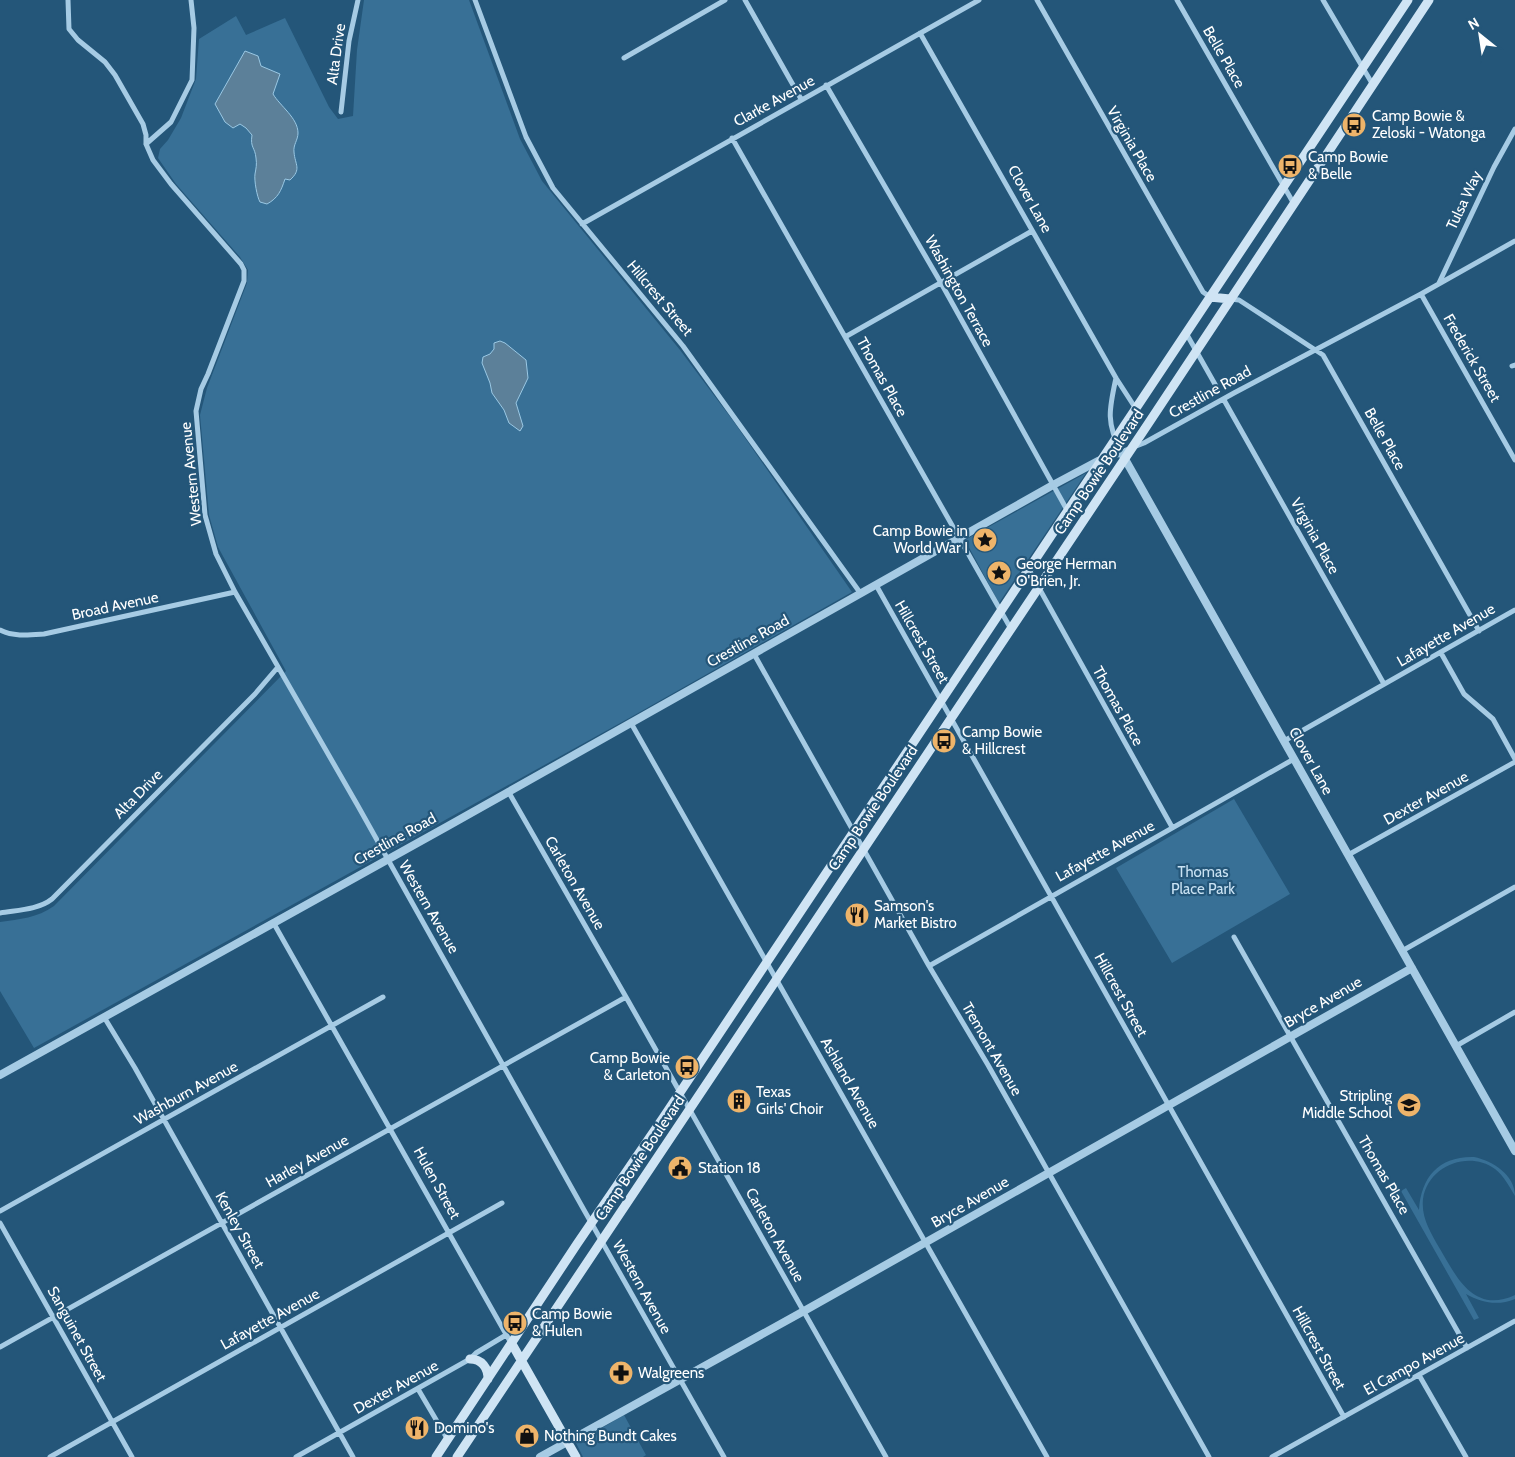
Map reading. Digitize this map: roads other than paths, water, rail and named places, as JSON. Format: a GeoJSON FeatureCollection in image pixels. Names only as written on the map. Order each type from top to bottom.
{"type":"FeatureCollection","features":[{"type":"Feature","properties":{"kind":"main road","name":"Camp Bowie Boulevard"},"geometry":{"type":"LineString","coordinates":[[436,1457],[1408,0]]}},
{"type":"Feature","properties":{"kind":"main road","name":"Camp Bowie Boulevard"},"geometry":{"type":"LineString","coordinates":[[456,1457],[690,1110],[1038,587],[1123,455],[1131,448],[1429,0]]}},
{"type":"Feature","properties":{"kind":"main road"},"geometry":{"type":"LineString","coordinates":[[1210,297],[1230,299]]}},
{"type":"Feature","properties":{"kind":"main road"},"geometry":{"type":"LineString","coordinates":[[637,1155],[653,1164]]}},
{"type":"Feature","properties":{"kind":"main road","name":"Hulen Street"},"geometry":{"type":"LineString","coordinates":[[512,1344],[576,1457]]}},
{"type":"Feature","properties":{"kind":"main road"},"geometry":{"type":"LineString","coordinates":[[470,1360],[476,1359],[481,1362],[486,1368],[488,1380]]}},
{"type":"Feature","properties":{"kind":"street"},"geometry":{"type":"LineString","coordinates":[[68,0],[69,29],[78,40],[105,62],[116,75],[143,124],[146,144]]}},
{"type":"Feature","properties":{"kind":"street"},"geometry":{"type":"LineString","coordinates":[[146,144],[171,122],[192,80],[194,28],[191,0]]}},
{"type":"Feature","properties":{"kind":"street","name":"Alta Drive"},"geometry":{"type":"LineString","coordinates":[[341,112],[349,41],[358,0]]}},
{"type":"Feature","properties":{"kind":"street","name":"Hillcrest Street"},"geometry":{"type":"LineString","coordinates":[[475,0],[526,137],[553,188],[683,346],[861,594]]}},
{"type":"Feature","properties":{"kind":"street"},"geometry":{"type":"LineString","coordinates":[[624,58],[725,0]]}},
{"type":"Feature","properties":{"kind":"street"},"geometry":{"type":"LineString","coordinates":[[745,0],[801,99]]}},
{"type":"Feature","properties":{"kind":"street","name":"Clarke Avenue"},"geometry":{"type":"LineString","coordinates":[[582,224],[979,0]]}},
{"type":"Feature","properties":{"kind":"street","name":"Virginia Place"},"geometry":{"type":"LineString","coordinates":[[1037,0],[1203,292],[1210,297]]}},
{"type":"Feature","properties":{"kind":"street","name":"Belle Place"},"geometry":{"type":"LineString","coordinates":[[1178,0],[1294,204]]}},
{"type":"Feature","properties":{"kind":"street"},"geometry":{"type":"LineString","coordinates":[[1323,0],[1373,85]]}},
{"type":"Feature","properties":{"kind":"street","name":"Clover Lane"},"geometry":{"type":"LineString","coordinates":[[920,33],[1116,378],[1136,409]]}},
{"type":"Feature","properties":{"kind":"street","name":"Washington Terrace"},"geometry":{"type":"LineString","coordinates":[[826,86],[941,283],[1067,510]]}},
{"type":"Feature","properties":{"kind":"street","name":"Tulsa Way"},"geometry":{"type":"LineString","coordinates":[[1439,283],[1494,167],[1515,129]]}},
{"type":"Feature","properties":{"kind":"street","name":"Thomas Place"},"geometry":{"type":"LineString","coordinates":[[732,138],[1010,629]]}},
{"type":"Feature","properties":{"kind":"street","name":"Western Avenue"},"geometry":{"type":"LineString","coordinates":[[146,144],[153,160],[171,184],[241,264],[245,275],[201,389],[196,411],[204,515],[216,554],[235,592],[358,806],[724,1457]]}},
{"type":"Feature","properties":{"kind":"street"},"geometry":{"type":"LineString","coordinates":[[845,337],[1032,231]]}},
{"type":"Feature","properties":{"kind":"street","name":"Crestline Road"},"geometry":{"type":"LineString","coordinates":[[1131,448],[1144,443],[1421,294],[1515,241]]}},
{"type":"Feature","properties":{"kind":"street","name":"Frederick Street"},"geometry":{"type":"LineString","coordinates":[[1421,294],[1515,460]]}},
{"type":"Feature","properties":{"kind":"street","name":"Belle Place"},"geometry":{"type":"LineString","coordinates":[[1230,299],[1239,300],[1323,356],[1479,631]]}},
{"type":"Feature","properties":{"kind":"street"},"geometry":{"type":"LineString","coordinates":[[1186,333],[1216,386]]}},
{"type":"Feature","properties":{"kind":"street","name":"Clover Lane"},"geometry":{"type":"LineString","coordinates":[[1116,378],[1109,414],[1110,426],[1115,440],[1456,1046],[1512,1138],[1515,1151]]}},
{"type":"Feature","properties":{"kind":"street","name":"Virginia Place"},"geometry":{"type":"LineString","coordinates":[[1224,400],[1384,684]]}},
{"type":"Feature","properties":{"kind":"street","name":"Crestline Road"},"geometry":{"type":"LineString","coordinates":[[0,1075],[958,538],[1102,459],[1123,455]]}},
{"type":"Feature","properties":{"kind":"street","name":"Thomas Place"},"geometry":{"type":"LineString","coordinates":[[1029,570],[1172,828]]}},
{"type":"Feature","properties":{"kind":"street","name":"Hillcrest Street"},"geometry":{"type":"LineString","coordinates":[[876,585],[1344,1417]]}},
{"type":"Feature","properties":{"kind":"street","name":"Broad Avenue"},"geometry":{"type":"LineString","coordinates":[[0,630],[29,636],[44,634],[235,592]]}},
{"type":"Feature","properties":{"kind":"street","name":"Lafayette Avenue"},"geometry":{"type":"LineString","coordinates":[[1284,741],[1515,610]]}},
{"type":"Feature","properties":{"kind":"street"},"geometry":{"type":"LineString","coordinates":[[1441,653],[1464,694],[1493,720],[1515,761]]}},
{"type":"Feature","properties":{"kind":"street","name":"Tremont Avenue"},"geometry":{"type":"LineString","coordinates":[[754,654],[929,966],[988,1065],[1209,1457]]}},
{"type":"Feature","properties":{"kind":"street","name":"Alta Drive"},"geometry":{"type":"LineString","coordinates":[[0,913],[37,907],[46,904],[52,899],[255,694],[278,667]]}},
{"type":"Feature","properties":{"kind":"street","name":"Ashland Avenue"},"geometry":{"type":"LineString","coordinates":[[631,723],[1047,1457]]}},
{"type":"Feature","properties":{"kind":"street","name":"Lafayette Avenue"},"geometry":{"type":"LineString","coordinates":[[929,966],[1294,759]]}},
{"type":"Feature","properties":{"kind":"street","name":"Dexter Avenue"},"geometry":{"type":"LineString","coordinates":[[1348,855],[1515,761]]}},
{"type":"Feature","properties":{"kind":"street","name":"Carleton Avenue"},"geometry":{"type":"LineString","coordinates":[[508,791],[886,1457]]}},
{"type":"Feature","properties":{"kind":"street"},"geometry":{"type":"LineString","coordinates":[[1402,951],[1515,887]]}},
{"type":"Feature","properties":{"kind":"street","name":"Hulen Street"},"geometry":{"type":"LineString","coordinates":[[273,922],[512,1344]]}},
{"type":"Feature","properties":{"kind":"street","name":"Thomas Place"},"geometry":{"type":"LineString","coordinates":[[1234,937],[1467,1348]]}},
{"type":"Feature","properties":{"kind":"street","name":"Bryce Avenue"},"geometry":{"type":"LineString","coordinates":[[540,1457],[804,1312],[1412,968]]}},
{"type":"Feature","properties":{"kind":"street","name":"Washburn Avenue"},"geometry":{"type":"LineString","coordinates":[[0,1211],[383,997]]}},
{"type":"Feature","properties":{"kind":"street","name":"Harley Avenue"},"geometry":{"type":"LineString","coordinates":[[0,1347],[626,997]]}},
{"type":"Feature","properties":{"kind":"street"},"geometry":{"type":"LineString","coordinates":[[1456,1046],[1515,1012]]}},
{"type":"Feature","properties":{"kind":"street","name":"Kenley Street"},"geometry":{"type":"LineString","coordinates":[[104,1017],[353,1457]]}},
{"type":"Feature","properties":{"kind":"street","name":"Lafayette Avenue"},"geometry":{"type":"LineString","coordinates":[[50,1457],[502,1203]]}},
{"type":"Feature","properties":{"kind":"street","name":"Sanguinet Street"},"geometry":{"type":"LineString","coordinates":[[0,1223],[132,1457]]}},
{"type":"Feature","properties":{"kind":"street","name":"El Campo Avenue"},"geometry":{"type":"LineString","coordinates":[[1272,1457],[1515,1321]]}},
{"type":"Feature","properties":{"kind":"street","name":"Dexter Avenue"},"geometry":{"type":"LineString","coordinates":[[296,1457],[470,1360],[476,1353],[506,1335]]}},
{"type":"Feature","properties":{"kind":"street"},"geometry":{"type":"LineString","coordinates":[[1419,1375],[1466,1457]]}},
{"type":"Feature","properties":{"kind":"street"},"geometry":{"type":"LineString","coordinates":[[418,1389],[448,1440]]}},
{"type":"Feature","properties":{"kind":"place","name":"Camp Bowie & Zeloski - Watonga"},"geometry":{"type":"Point","coordinates":[1354,125]}},
{"type":"Feature","properties":{"kind":"place","name":"Camp Bowie & Belle"},"geometry":{"type":"Point","coordinates":[1290,166]}},
{"type":"Feature","properties":{"kind":"place","name":"Camp Bowie in World War I"},"geometry":{"type":"Point","coordinates":[985,540]}},
{"type":"Feature","properties":{"kind":"place","name":"George Herman O'Brien, Jr."},"geometry":{"type":"Point","coordinates":[999,573]}},
{"type":"Feature","properties":{"kind":"place","name":"Camp Bowie & Hillcrest"},"geometry":{"type":"Point","coordinates":[944,741]}},
{"type":"Feature","properties":{"kind":"place","name":"Samson's Market Bistro"},"geometry":{"type":"Point","coordinates":[857,915]}},
{"type":"Feature","properties":{"kind":"place","name":"Camp Bowie & Carleton"},"geometry":{"type":"Point","coordinates":[687,1067]}},
{"type":"Feature","properties":{"kind":"place","name":"Texas Girls' Choir"},"geometry":{"type":"Point","coordinates":[739,1101]}},
{"type":"Feature","properties":{"kind":"place","name":"Stripling Middle School"},"geometry":{"type":"Point","coordinates":[1409,1105]}},
{"type":"Feature","properties":{"kind":"place","name":"Station 18"},"geometry":{"type":"Point","coordinates":[680,1168]}},
{"type":"Feature","properties":{"kind":"place","name":"Camp Bowie & Hulen"},"geometry":{"type":"Point","coordinates":[515,1323]}},
{"type":"Feature","properties":{"kind":"place","name":"Walgreens"},"geometry":{"type":"Point","coordinates":[621,1373]}},
{"type":"Feature","properties":{"kind":"place","name":"Domino's"},"geometry":{"type":"Point","coordinates":[417,1428]}},
{"type":"Feature","properties":{"kind":"place","name":"Nothing Bundt Cakes"},"geometry":{"type":"Point","coordinates":[527,1436]}},
{"type":"Feature","properties":{"kind":"park label","name":"Thomas Place Park"},"geometry":{"type":"Point","coordinates":[1203,880]}}]}
